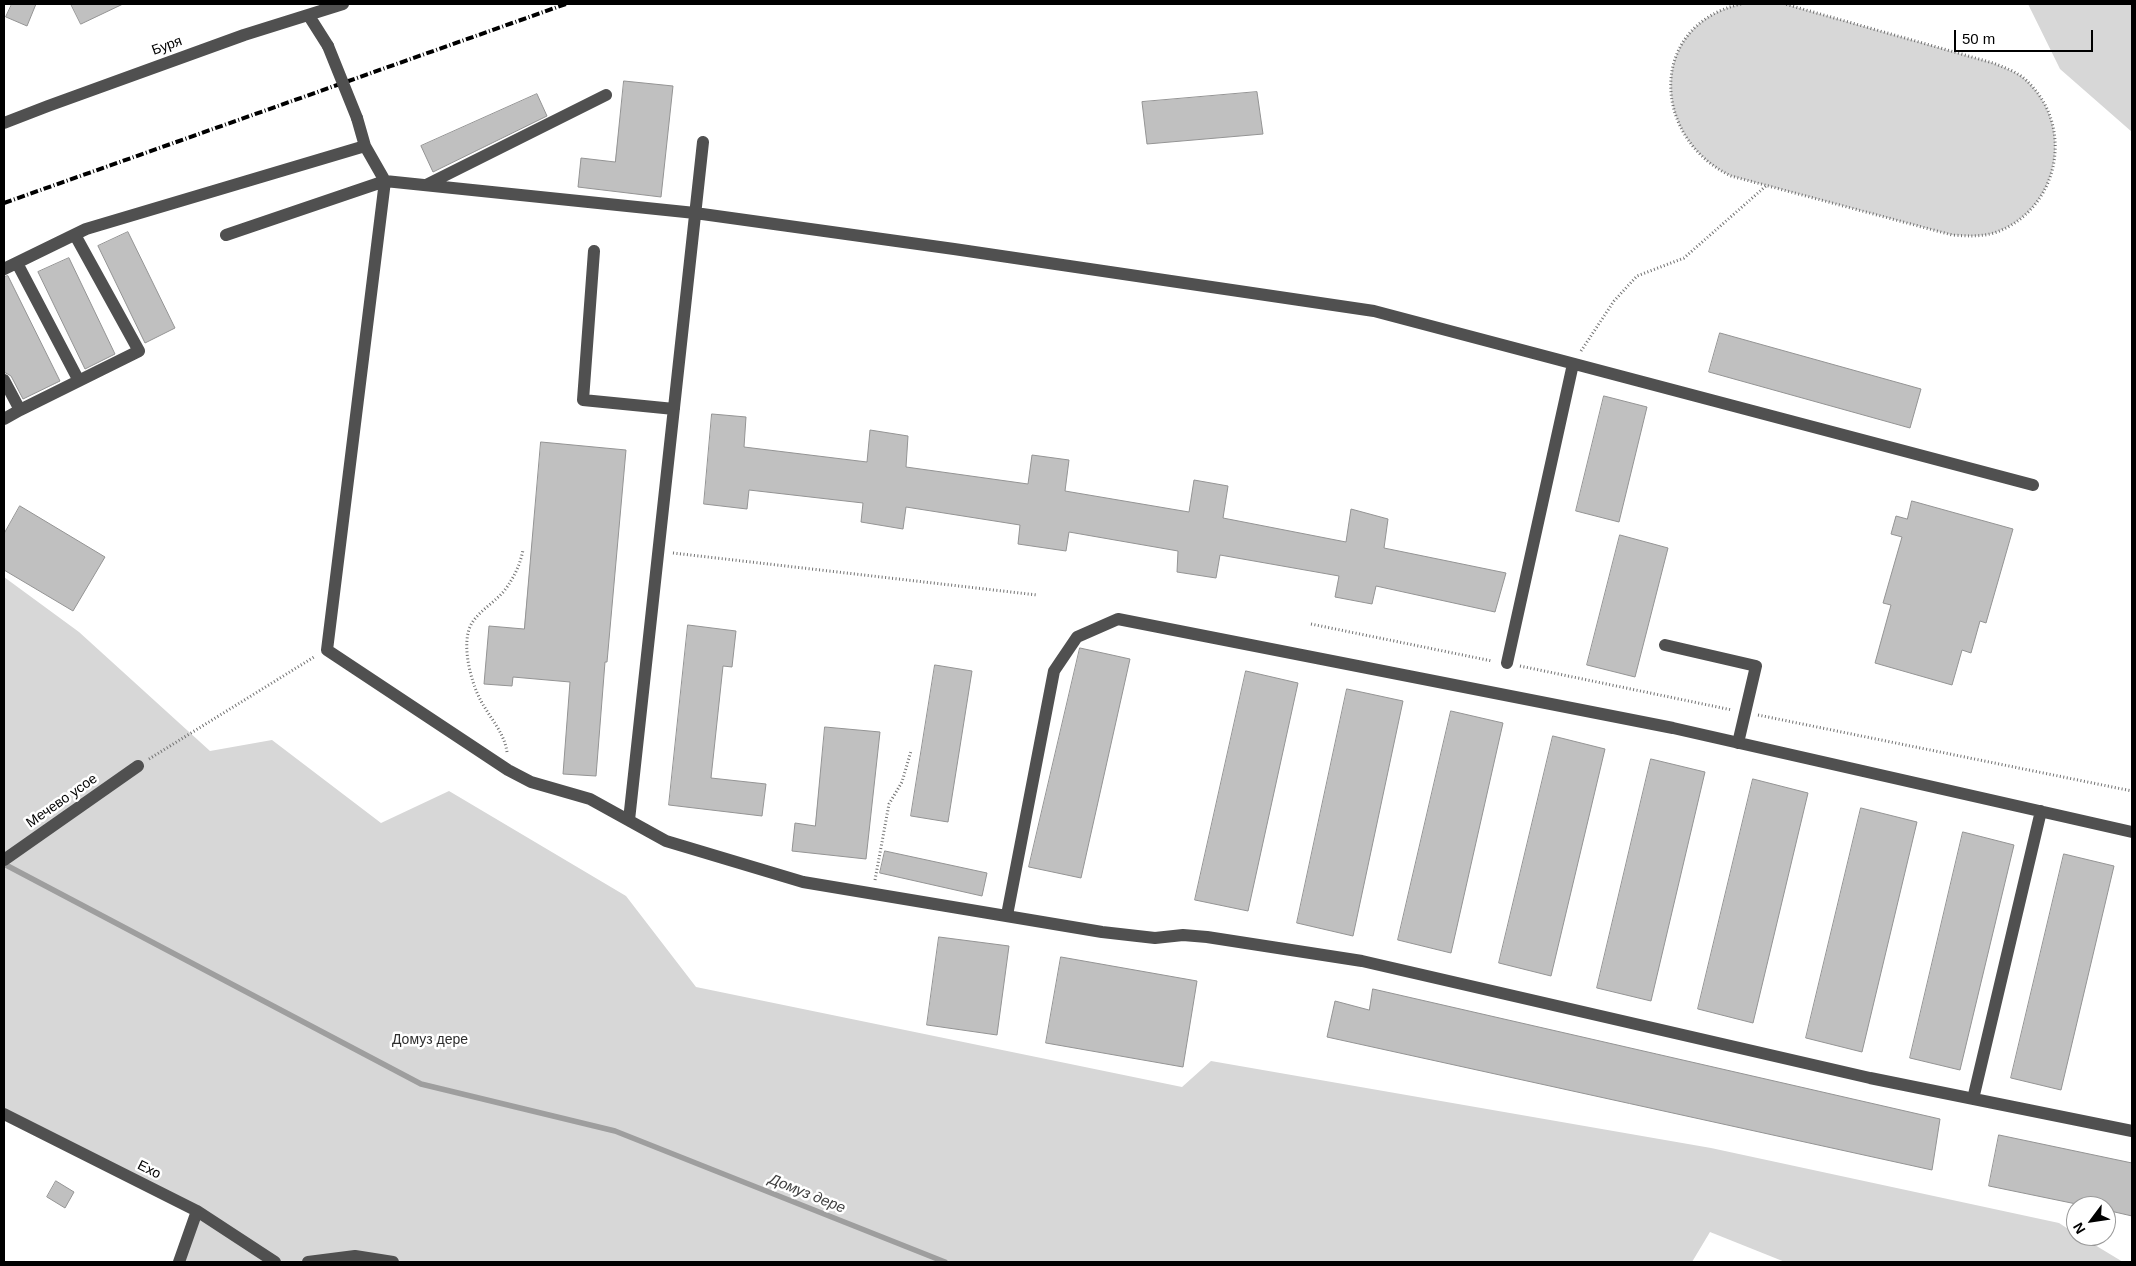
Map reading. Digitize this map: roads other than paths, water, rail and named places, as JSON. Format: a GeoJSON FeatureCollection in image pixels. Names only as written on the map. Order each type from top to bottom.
{"type":"FeatureCollection","features":[{"type":"Feature","properties":{"kind":"street","name":"Буря"},"geometry":{"type":"LineString","coordinates":[[4,123],[244,34],[309,16],[343,4]]}},
{"type":"Feature","properties":{"kind":"street"},"geometry":{"type":"LineString","coordinates":[[309,16],[328,46],[357,118],[365,146],[385,181],[327,650],[508,770],[531,782],[590,799],[666,841],[803,882],[1102,932],[1155,938],[1184,935],[1207,937],[1362,961],[1870,1078],[2132,1131]]}},
{"type":"Feature","properties":{"kind":"street"},"geometry":{"type":"LineString","coordinates":[[426,185],[606,96]]}},
{"type":"Feature","properties":{"kind":"street"},"geometry":{"type":"LineString","coordinates":[[629,820],[703,142]]}},
{"type":"Feature","properties":{"kind":"street"},"geometry":{"type":"LineString","coordinates":[[4,269],[86,230],[365,146]]}},
{"type":"Feature","properties":{"kind":"street"},"geometry":{"type":"LineString","coordinates":[[226,235],[385,181],[695,213],[1374,311],[2033,485]]}},
{"type":"Feature","properties":{"kind":"street"},"geometry":{"type":"LineString","coordinates":[[4,419],[139,351],[75,235]]}},
{"type":"Feature","properties":{"kind":"street"},"geometry":{"type":"LineString","coordinates":[[594,251],[583,400],[674,409]]}},
{"type":"Feature","properties":{"kind":"street"},"geometry":{"type":"LineString","coordinates":[[17,263],[79,381]]}},
{"type":"Feature","properties":{"kind":"street"},"geometry":{"type":"LineString","coordinates":[[1507,664],[1573,364]]}},
{"type":"Feature","properties":{"kind":"street"},"geometry":{"type":"LineString","coordinates":[[4,380],[20,410]]}},
{"type":"Feature","properties":{"kind":"street"},"geometry":{"type":"LineString","coordinates":[[1007,915],[1054,671],[1077,637],[1118,619],[1663,726],[2132,832]]}},
{"type":"Feature","properties":{"kind":"street"},"geometry":{"type":"LineString","coordinates":[[1665,645],[1756,666],[1738,743]]}},
{"type":"Feature","properties":{"kind":"street","name":"Мечево усое"},"geometry":{"type":"LineString","coordinates":[[4,860],[138,766]]}},
{"type":"Feature","properties":{"kind":"street"},"geometry":{"type":"LineString","coordinates":[[1973,1099],[2041,811]]}},
{"type":"Feature","properties":{"kind":"street","name":"Ехо"},"geometry":{"type":"LineString","coordinates":[[4,1114],[197,1211],[275,1262]]}},
{"type":"Feature","properties":{"kind":"street"},"geometry":{"type":"LineString","coordinates":[[179,1262],[197,1211]]}},
{"type":"Feature","properties":{"kind":"street"},"geometry":{"type":"LineString","coordinates":[[308,1262],[355,1256],[393,1262]]}},
{"type":"Feature","properties":{"kind":"waterway","name":"Домуз дере"},"geometry":{"type":"LineString","coordinates":[[4,864],[421,1084],[615,1131],[945,1262]]}},
{"type":"Feature","properties":{"kind":"railway"},"geometry":{"type":"LineString","coordinates":[[4,203],[566,4]]}}]}
